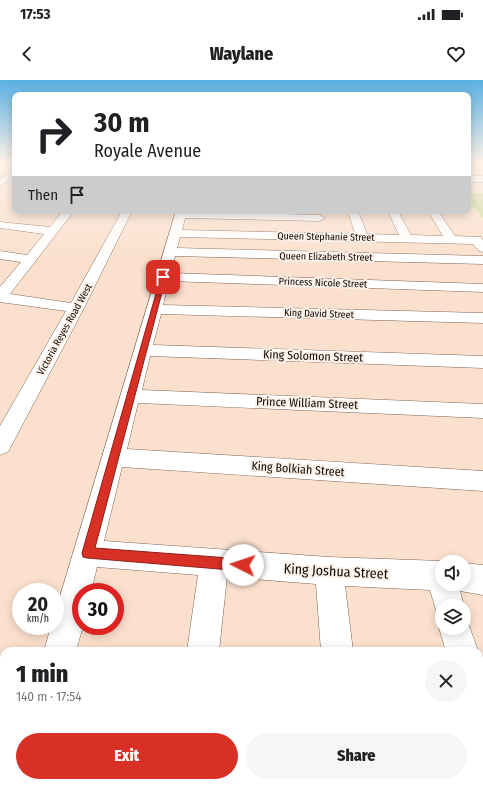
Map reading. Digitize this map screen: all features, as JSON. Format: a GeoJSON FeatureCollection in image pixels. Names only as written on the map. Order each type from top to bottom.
{"type":"FeatureCollection","features":[{"type":"Feature","properties":{"kind":"street"},"geometry":{"type":"LineString","coordinates":[[0,297],[66,214]]}},
{"type":"Feature","properties":{"kind":"street","name":"Victoria Reyes Road West"},"geometry":{"type":"LineString","coordinates":[[0,446],[76,308],[125,214]]}},
{"type":"Feature","properties":{"kind":"street"},"geometry":{"type":"LineString","coordinates":[[61,647],[177,228],[319,214],[322,236]]}},
{"type":"Feature","properties":{"kind":"street"},"geometry":{"type":"LineString","coordinates":[[354,214],[362,237]]}},
{"type":"Feature","properties":{"kind":"street"},"geometry":{"type":"LineString","coordinates":[[395,214],[407,238]]}},
{"type":"Feature","properties":{"kind":"street"},"geometry":{"type":"LineString","coordinates":[[435,214],[451,239]]}},
{"type":"Feature","properties":{"kind":"street"},"geometry":{"type":"LineString","coordinates":[[0,225],[52,231]]}},
{"type":"Feature","properties":{"kind":"street","name":"Queen Stephanie Street"},"geometry":{"type":"LineString","coordinates":[[177,228],[322,236],[451,239],[480,244]]}},
{"type":"Feature","properties":{"kind":"street","name":"Queen Elizabeth Street"},"geometry":{"type":"LineString","coordinates":[[177,228],[483,260]]}},
{"type":"Feature","properties":{"kind":"street"},"geometry":{"type":"LineString","coordinates":[[0,255],[30,259]]}},
{"type":"Feature","properties":{"kind":"street","name":"Princess Nicole Street"},"geometry":{"type":"LineString","coordinates":[[163,277],[483,288]]}},
{"type":"Feature","properties":{"kind":"street"},"geometry":{"type":"LineString","coordinates":[[0,297],[76,308]]}},
{"type":"Feature","properties":{"kind":"street","name":"King David Street"},"geometry":{"type":"LineString","coordinates":[[154,308],[483,318]]}},
{"type":"Feature","properties":{"kind":"street","name":"King Solomon Street"},"geometry":{"type":"LineString","coordinates":[[143,350],[483,362]]}},
{"type":"Feature","properties":{"kind":"street","name":"Prince William Street"},"geometry":{"type":"LineString","coordinates":[[130,396],[483,411]]}},
{"type":"Feature","properties":{"kind":"street","name":"King Bolkiah Street"},"geometry":{"type":"LineString","coordinates":[[113,457],[483,481]]}},
{"type":"Feature","properties":{"kind":"street","name":"King Joshua Street"},"geometry":{"type":"LineString","coordinates":[[87,553],[329,572],[435,578]]}},
{"type":"Feature","properties":{"kind":"street"},"geometry":{"type":"LineString","coordinates":[[204,647],[214,563]]}},
{"type":"Feature","properties":{"kind":"street"},"geometry":{"type":"LineString","coordinates":[[329,572],[337,647]]}},
{"type":"Feature","properties":{"kind":"street","name":"King Joshua Street"},"geometry":{"type":"LineString","coordinates":[[471,580],[483,580]]}},
{"type":"Feature","properties":{"kind":"street"},"geometry":{"type":"LineString","coordinates":[[457,635],[461,647]]}},
{"type":"Feature","properties":{"kind":"green space"},"geometry":{"type":"Polygon","coordinates":[[[471,195],[483,195],[483,218],[471,204],[471,195]]]}},
{"type":"Feature","properties":{"kind":"route"},"geometry":{"type":"LineString","coordinates":[[163,277],[87,553],[243,565]]}}]}
